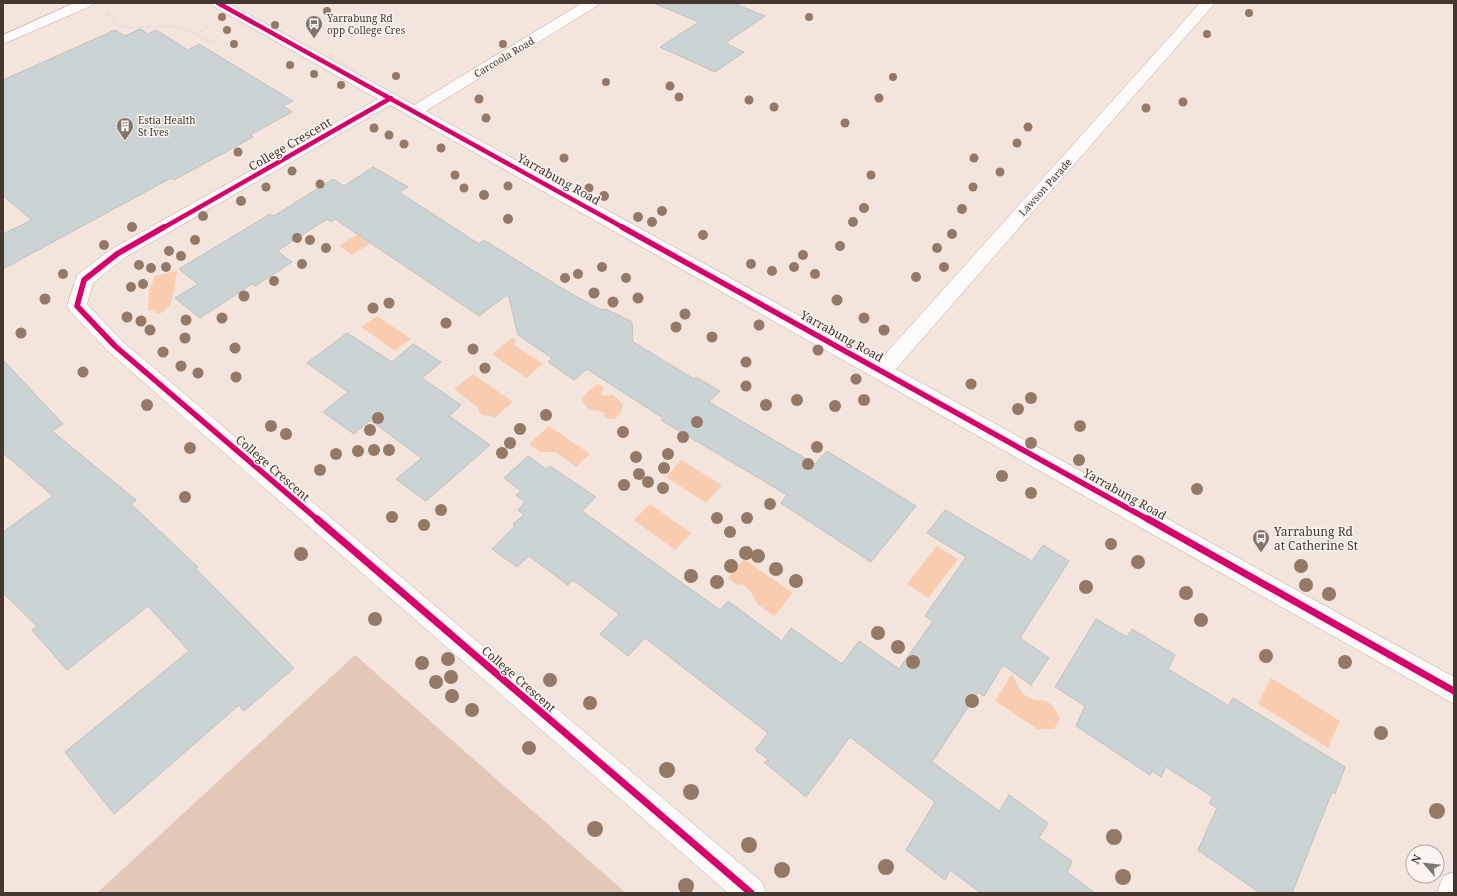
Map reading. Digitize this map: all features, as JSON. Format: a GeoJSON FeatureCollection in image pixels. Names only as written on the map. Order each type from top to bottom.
{"type":"FeatureCollection","features":[{"type":"Feature","properties":{"kind":"street"},"geometry":{"type":"LineString","coordinates":[[3,40],[86,3]]}},
{"type":"Feature","properties":{"kind":"street","name":"Yarrabung Road"},"geometry":{"type":"LineString","coordinates":[[218,3],[415,111],[1454,691]]}},
{"type":"Feature","properties":{"kind":"street","name":"Carcoola Road"},"geometry":{"type":"LineString","coordinates":[[415,111],[592,3]]}},
{"type":"Feature","properties":{"kind":"street","name":"Lawson Parade"},"geometry":{"type":"LineString","coordinates":[[882,371],[1208,3]]}},
{"type":"Feature","properties":{"kind":"street","name":"College Crescent"},"geometry":{"type":"LineString","coordinates":[[391,98],[117,254],[84,280],[78,306],[115,346],[751,893]]}},
{"type":"Feature","properties":{"kind":"street"},"geometry":{"type":"LineString","coordinates":[[1452,893],[1454,887]]}},
{"type":"Feature","properties":{"kind":"path"},"geometry":{"type":"LineString","coordinates":[[107,13],[117,25],[130,28],[173,26],[196,34],[212,44]]}},
{"type":"Feature","properties":{"kind":"path"},"geometry":{"type":"LineString","coordinates":[[196,34],[212,25]]}},
{"type":"Feature","properties":{"kind":"shaded area"},"geometry":{"type":"Polygon","coordinates":[[[368,228],[387,232],[352,255],[339,246],[368,228]]]}},
{"type":"Feature","properties":{"kind":"shaded area"},"geometry":{"type":"Polygon","coordinates":[[[177,271],[173,297],[167,308],[163,312],[157,314],[154,310],[148,311],[149,291],[155,276],[177,271]]]}},
{"type":"Feature","properties":{"kind":"shaded area"},"geometry":{"type":"Polygon","coordinates":[[[377,316],[411,339],[395,351],[361,327],[377,316]]]}},
{"type":"Feature","properties":{"kind":"shaded area"},"geometry":{"type":"Polygon","coordinates":[[[512,338],[516,340],[514,345],[543,364],[526,378],[492,354],[512,338]]]}},
{"type":"Feature","properties":{"kind":"shaded area"},"geometry":{"type":"Polygon","coordinates":[[[473,374],[513,402],[494,418],[489,415],[485,416],[479,413],[479,408],[454,389],[473,374]]]}},
{"type":"Feature","properties":{"kind":"shaded area"},"geometry":{"type":"Polygon","coordinates":[[[598,384],[603,387],[601,393],[603,396],[613,395],[623,404],[619,415],[614,419],[604,416],[605,413],[589,409],[584,404],[582,399],[589,390],[598,384]]]}},
{"type":"Feature","properties":{"kind":"shaded area"},"geometry":{"type":"Polygon","coordinates":[[[549,426],[590,454],[576,467],[556,452],[540,452],[529,444],[549,426]]]}},
{"type":"Feature","properties":{"kind":"shaded area"},"geometry":{"type":"Polygon","coordinates":[[[681,460],[722,485],[706,503],[666,477],[681,460]]]}},
{"type":"Feature","properties":{"kind":"shaded area"},"geometry":{"type":"Polygon","coordinates":[[[650,504],[691,533],[675,550],[634,520],[650,504]]]}},
{"type":"Feature","properties":{"kind":"shaded area"},"geometry":{"type":"Polygon","coordinates":[[[937,546],[958,559],[928,598],[907,584],[937,546]]]}},
{"type":"Feature","properties":{"kind":"shaded area"},"geometry":{"type":"Polygon","coordinates":[[[744,559],[793,593],[774,616],[757,604],[750,590],[742,584],[737,585],[728,578],[744,559]]]}},
{"type":"Feature","properties":{"kind":"shaded area"},"geometry":{"type":"Polygon","coordinates":[[[355,655],[626,893],[97,893],[355,655]]]}},
{"type":"Feature","properties":{"kind":"shaded area"},"geometry":{"type":"Polygon","coordinates":[[[1012,674],[1019,688],[1025,695],[1035,700],[1043,700],[1051,704],[1055,709],[1060,718],[1054,729],[1037,729],[995,701],[1012,674]]]}},
{"type":"Feature","properties":{"kind":"shaded area"},"geometry":{"type":"Polygon","coordinates":[[[1271,678],[1340,721],[1328,748],[1258,704],[1271,678]]]}},
{"type":"Feature","properties":{"kind":"building"},"geometry":{"type":"Polygon","coordinates":[[[653,3],[733,3],[765,16],[725,43],[744,52],[715,72],[660,47],[699,22],[653,3]]]}},
{"type":"Feature","properties":{"kind":"building","name":"Estia Health St Ives"},"geometry":{"type":"Polygon","coordinates":[[[140,29],[148,34],[156,30],[188,50],[199,44],[293,101],[283,106],[292,112],[250,135],[253,137],[174,180],[171,178],[3,269],[3,234],[32,220],[3,196],[3,80],[115,30],[125,36],[140,29]]]}},
{"type":"Feature","properties":{"kind":"building"},"geometry":{"type":"Polygon","coordinates":[[[373,167],[408,187],[399,192],[479,244],[484,240],[563,289],[601,310],[606,309],[632,322],[633,342],[694,379],[696,377],[720,391],[709,402],[815,464],[827,451],[916,506],[871,562],[781,503],[787,495],[661,420],[663,418],[587,369],[574,380],[548,362],[552,358],[518,335],[508,294],[479,316],[335,219],[331,222],[327,219],[277,251],[292,262],[255,286],[252,284],[200,318],[175,298],[198,284],[179,269],[270,214],[274,216],[333,179],[344,186],[373,167]]]}},
{"type":"Feature","properties":{"kind":"building"},"geometry":{"type":"Polygon","coordinates":[[[347,333],[392,362],[413,344],[441,362],[422,378],[461,405],[449,416],[490,445],[426,501],[396,479],[422,458],[370,420],[354,434],[323,412],[348,392],[307,363],[347,333]]]}},
{"type":"Feature","properties":{"kind":"building"},"geometry":{"type":"Polygon","coordinates":[[[3,360],[63,424],[52,431],[136,500],[131,504],[198,567],[196,569],[294,668],[244,711],[239,705],[114,814],[65,752],[189,651],[148,606],[67,670],[32,630],[37,626],[3,593],[3,532],[53,496],[3,453],[3,360]]]}},
{"type":"Feature","properties":{"kind":"building"},"geometry":{"type":"Polygon","coordinates":[[[528,456],[546,469],[550,466],[596,497],[582,511],[720,610],[728,601],[782,641],[791,628],[842,664],[859,641],[899,669],[933,621],[925,616],[966,557],[927,533],[945,510],[1032,561],[1043,545],[1069,561],[1020,638],[1049,658],[1031,685],[1003,665],[984,696],[978,692],[932,762],[999,811],[1009,795],[1048,823],[1039,838],[1072,861],[1067,872],[1095,893],[981,893],[950,870],[945,880],[906,850],[935,802],[850,737],[806,797],[764,762],[769,760],[755,750],[768,733],[645,638],[628,656],[600,634],[619,614],[573,580],[568,585],[529,556],[517,567],[492,549],[515,526],[513,524],[524,515],[518,510],[525,502],[516,495],[521,491],[504,478],[528,456]]]}},
{"type":"Feature","properties":{"kind":"building"},"geometry":{"type":"Polygon","coordinates":[[[1096,619],[1127,637],[1132,629],[1175,655],[1168,669],[1229,706],[1233,698],[1345,767],[1335,794],[1332,792],[1292,893],[1260,893],[1198,850],[1217,808],[1209,803],[1213,797],[1166,767],[1161,777],[1152,771],[1150,775],[1076,726],[1085,706],[1055,687],[1096,619]]]}},
{"type":"Feature","properties":{"kind":"cycle path"},"geometry":{"type":"LineString","coordinates":[[218,3],[859,358],[1454,691]]}},
{"type":"Feature","properties":{"kind":"cycle path"},"geometry":{"type":"LineString","coordinates":[[391,98],[117,254],[84,280],[77,306],[115,346],[751,893]]}},
{"type":"Feature","properties":{"kind":"place","name":"Yarrabung Rd opp College Cres"},"geometry":{"type":"Point","coordinates":[314,39]}},
{"type":"Feature","properties":{"kind":"place","name":"Estia Health St Ives"},"geometry":{"type":"Point","coordinates":[125,141]}},
{"type":"Feature","properties":{"kind":"place","name":"Yarrabung Rd at Catherine St"},"geometry":{"type":"Point","coordinates":[1261,553]}}]}
